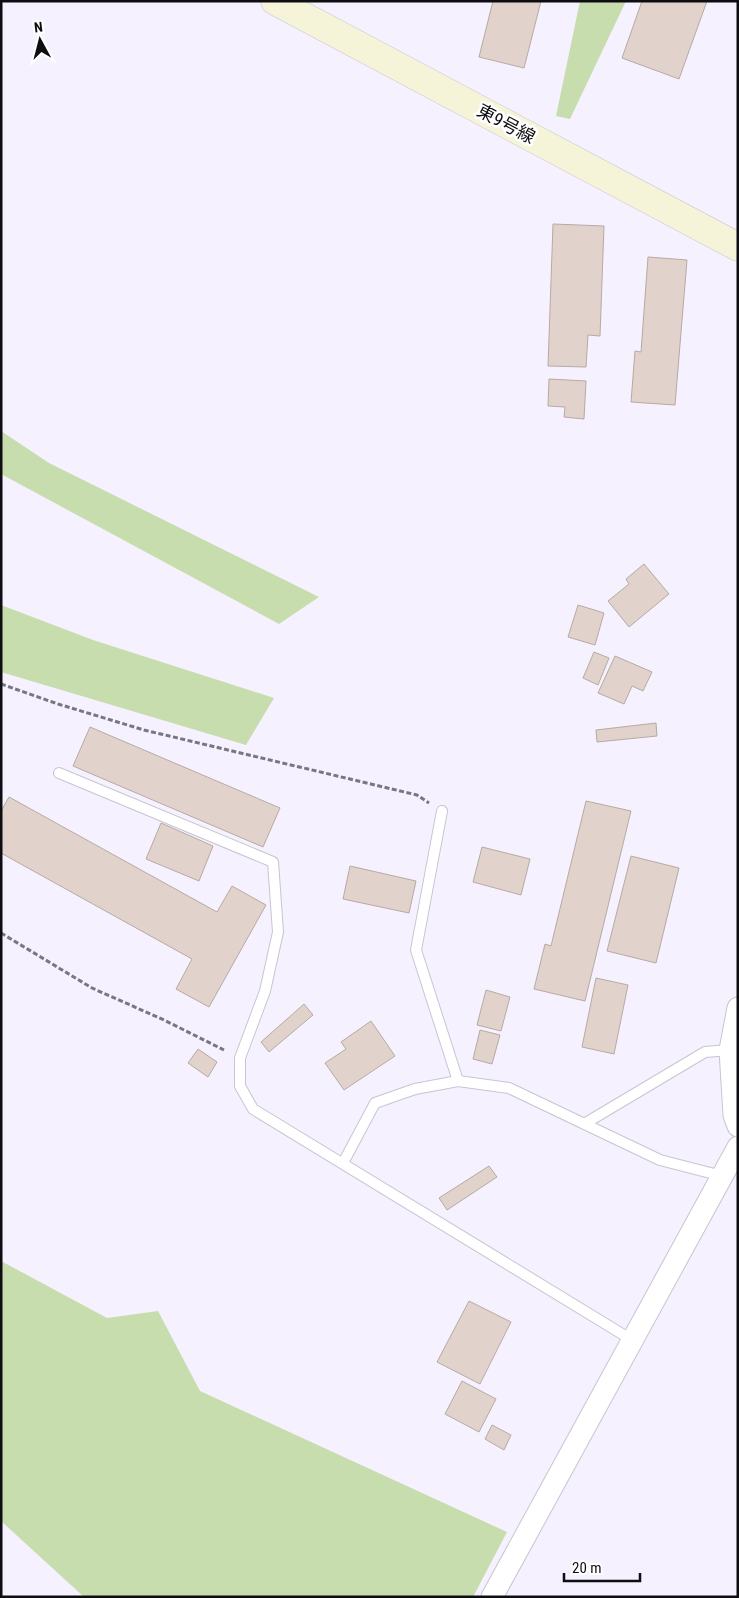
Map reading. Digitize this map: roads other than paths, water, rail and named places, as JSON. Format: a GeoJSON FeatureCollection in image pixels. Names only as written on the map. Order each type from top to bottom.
{"type":"FeatureCollection","features":[{"type":"Feature","properties":{"kind":"street","name":"東9号線"},"geometry":{"type":"LineString","coordinates":[[275,1],[738,247]]}},
{"type":"Feature","properties":{"kind":"street"},"geometry":{"type":"LineString","coordinates":[[738,1008],[730,1050],[734,1114],[738,1126]]}},
{"type":"Feature","properties":{"kind":"street"},"geometry":{"type":"LineString","coordinates":[[492,1597],[738,1147]]}},
{"type":"Feature","properties":{"kind":"lane"},"geometry":{"type":"LineString","coordinates":[[59,773],[273,862],[278,932],[265,991],[240,1058],[240,1086],[253,1109],[632,1340]]}},
{"type":"Feature","properties":{"kind":"lane"},"geometry":{"type":"LineString","coordinates":[[442,811],[416,950],[458,1081]]}},
{"type":"Feature","properties":{"kind":"lane"},"geometry":{"type":"LineString","coordinates":[[584,1124],[705,1052],[730,1050]]}},
{"type":"Feature","properties":{"kind":"lane"},"geometry":{"type":"LineString","coordinates":[[343,1163],[375,1103],[415,1090],[458,1081],[509,1088],[660,1160],[722,1176]]}}]}
